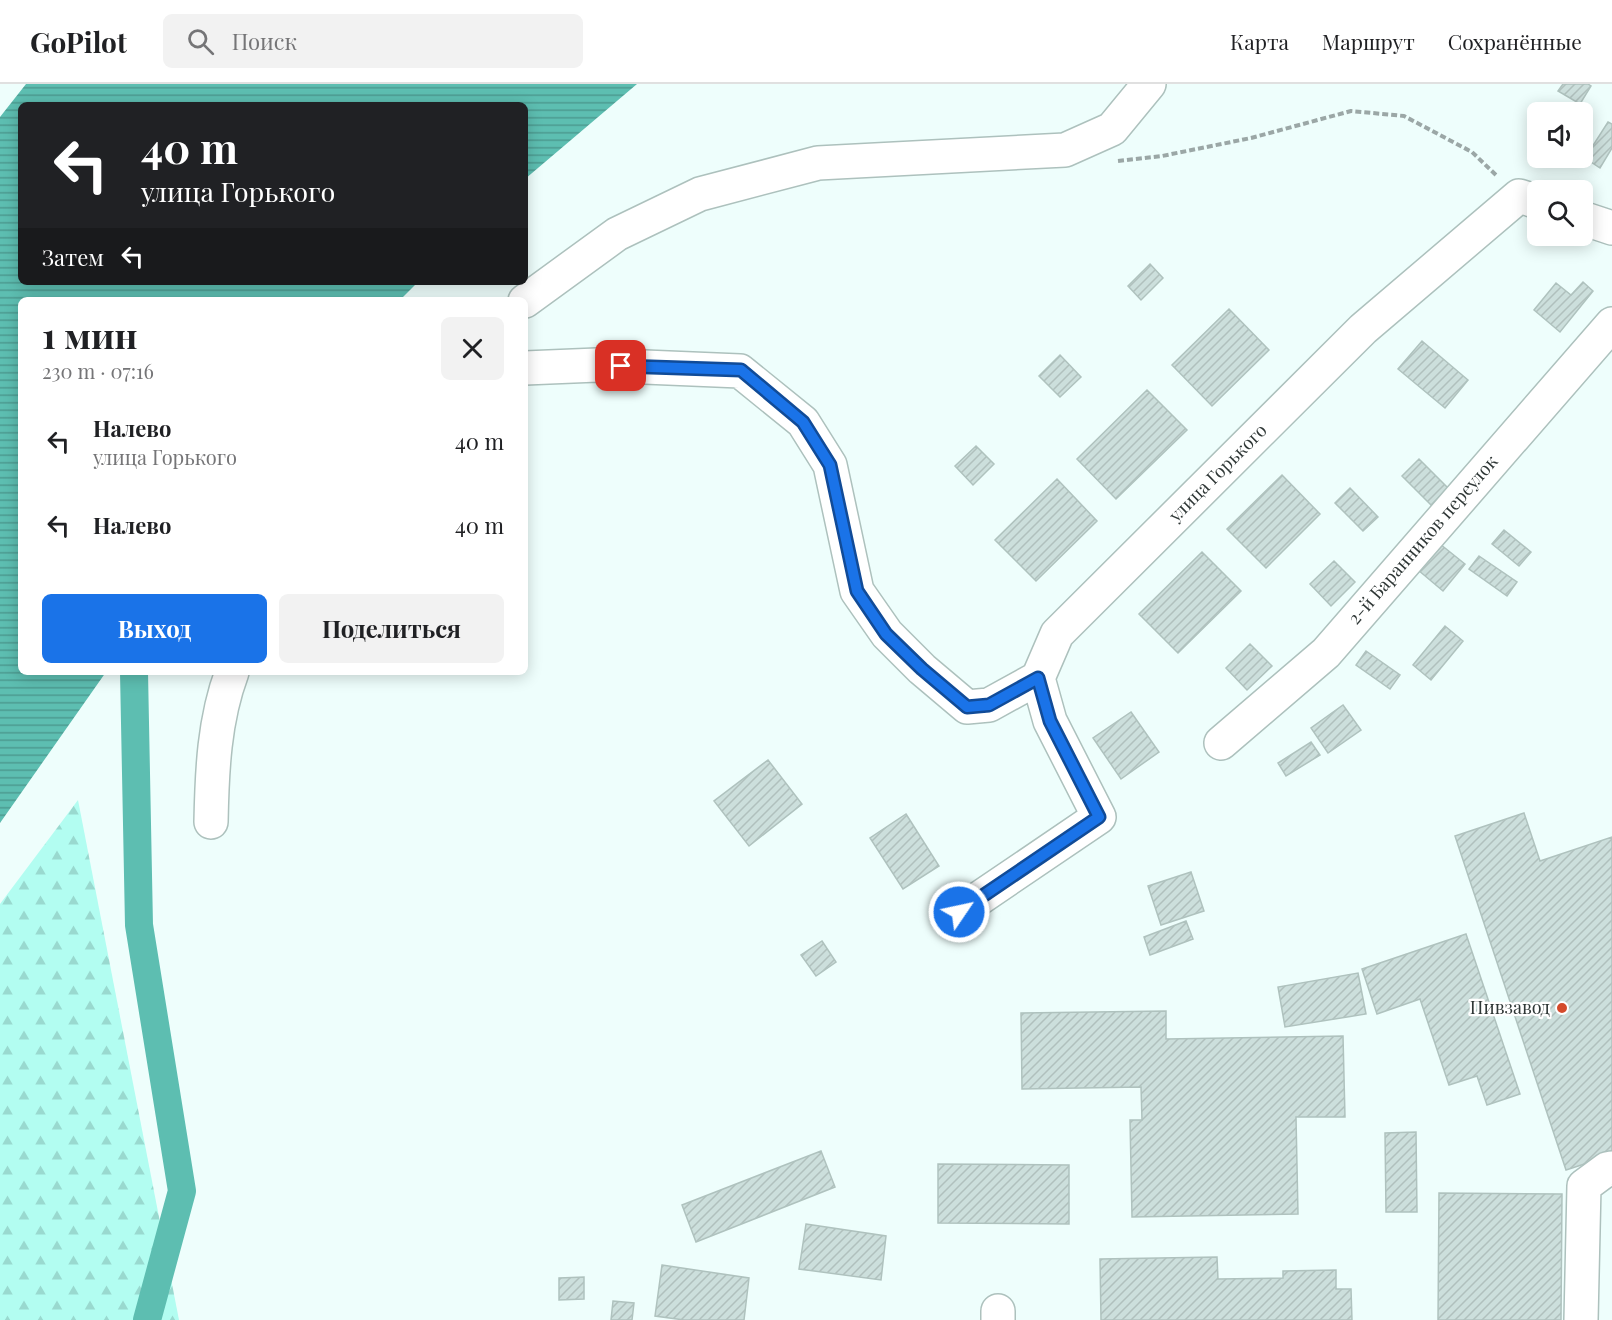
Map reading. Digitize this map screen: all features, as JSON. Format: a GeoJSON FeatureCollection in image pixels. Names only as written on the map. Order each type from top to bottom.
{"type":"FeatureCollection","features":[{"type":"Feature","properties":{"kind":"street"},"geometry":{"type":"LineString","coordinates":[[528,300],[617,234],[700,194],[819,163],[1065,150],[1112,129],[1149,84]]}},
{"type":"Feature","properties":{"kind":"street","name":"улица Горького"},"geometry":{"type":"LineString","coordinates":[[1038,678],[1057,634],[1363,329],[1527,200]]}},
{"type":"Feature","properties":{"kind":"street"},"geometry":{"type":"LineString","coordinates":[[1593,222],[1612,228]]}},
{"type":"Feature","properties":{"kind":"street","name":"2-й Баранников переулок"},"geometry":{"type":"LineString","coordinates":[[1221,743],[1326,652],[1612,324]]}},
{"type":"Feature","properties":{"kind":"street"},"geometry":{"type":"LineString","coordinates":[[528,368],[597,364],[741,370],[803,422],[830,465],[857,591],[886,634],[922,669],[967,707],[989,705],[1038,678],[1050,721],[1099,817],[959,912]]}},
{"type":"Feature","properties":{"kind":"street"},"geometry":{"type":"LineString","coordinates":[[211,822],[213,758],[224,693],[231,675]]}},
{"type":"Feature","properties":{"kind":"street"},"geometry":{"type":"LineString","coordinates":[[1581,1320],[1584,1186],[1609,1168]]}},
{"type":"Feature","properties":{"kind":"path"},"geometry":{"type":"LineString","coordinates":[[1112,162],[1162,156],[1251,138],[1351,111],[1404,116],[1472,152],[1527,198]]}},
{"type":"Feature","properties":{"kind":"green space"},"geometry":{"type":"Polygon","coordinates":[[[78,800],[179,1320],[0,1320],[0,904],[78,800]]]}},
{"type":"Feature","properties":{"kind":"shaded area"},"geometry":{"type":"Polygon","coordinates":[[[26,84],[637,84],[528,176],[528,102],[18,102],[18,285],[415,285],[403,297],[18,297],[18,675],[104,675],[0,823],[0,117],[26,84]]]}},
{"type":"Feature","properties":{"kind":"building"},"geometry":{"type":"Polygon","coordinates":[[[1563,84],[1591,86],[1581,102],[1577,102],[1558,91],[1563,84]]]}},
{"type":"Feature","properties":{"kind":"building"},"geometry":{"type":"Polygon","coordinates":[[[1608,122],[1612,124],[1612,148],[1600,168],[1593,163],[1593,145],[1608,122]]]}},
{"type":"Feature","properties":{"kind":"building"},"geometry":{"type":"Polygon","coordinates":[[[1150,264],[1163,278],[1141,300],[1128,286],[1150,264]]]}},
{"type":"Feature","properties":{"kind":"building"},"geometry":{"type":"Polygon","coordinates":[[[1583,282],[1593,291],[1560,332],[1534,310],[1556,283],[1571,295],[1583,282]]]}},
{"type":"Feature","properties":{"kind":"building"},"geometry":{"type":"Polygon","coordinates":[[[1229,309],[1269,350],[1212,406],[1172,365],[1229,309]]]}},
{"type":"Feature","properties":{"kind":"building"},"geometry":{"type":"Polygon","coordinates":[[[1422,341],[1468,380],[1445,408],[1398,369],[1422,341]]]}},
{"type":"Feature","properties":{"kind":"building"},"geometry":{"type":"Polygon","coordinates":[[[1060,355],[1081,377],[1060,397],[1039,376],[1060,355]]]}},
{"type":"Feature","properties":{"kind":"building"},"geometry":{"type":"Polygon","coordinates":[[[1147,390],[1187,430],[1116,499],[1077,459],[1147,390]]]}},
{"type":"Feature","properties":{"kind":"building"},"geometry":{"type":"Polygon","coordinates":[[[976,446],[994,464],[973,485],[955,466],[976,446]]]}},
{"type":"Feature","properties":{"kind":"building"},"geometry":{"type":"Polygon","coordinates":[[[1419,459],[1448,488],[1431,505],[1402,476],[1419,459]]]}},
{"type":"Feature","properties":{"kind":"building"},"geometry":{"type":"Polygon","coordinates":[[[1282,475],[1320,514],[1266,568],[1227,529],[1282,475]]]}},
{"type":"Feature","properties":{"kind":"building"},"geometry":{"type":"Polygon","coordinates":[[[1057,479],[1097,521],[1036,581],[995,540],[1057,479]]]}},
{"type":"Feature","properties":{"kind":"building"},"geometry":{"type":"Polygon","coordinates":[[[1350,488],[1378,517],[1363,531],[1335,503],[1350,488]]]}},
{"type":"Feature","properties":{"kind":"building"},"geometry":{"type":"Polygon","coordinates":[[[1504,530],[1531,552],[1519,566],[1492,544],[1504,530]]]}},
{"type":"Feature","properties":{"kind":"building"},"geometry":{"type":"Polygon","coordinates":[[[1440,544],[1465,564],[1443,591],[1418,570],[1440,544]]]}},
{"type":"Feature","properties":{"kind":"building"},"geometry":{"type":"Polygon","coordinates":[[[1202,552],[1241,591],[1178,653],[1139,614],[1202,552]]]}},
{"type":"Feature","properties":{"kind":"building"},"geometry":{"type":"Polygon","coordinates":[[[1479,556],[1517,582],[1507,596],[1469,569],[1479,556]]]}},
{"type":"Feature","properties":{"kind":"building"},"geometry":{"type":"Polygon","coordinates":[[[1334,561],[1355,582],[1331,606],[1310,584],[1334,561]]]}},
{"type":"Feature","properties":{"kind":"building"},"geometry":{"type":"Polygon","coordinates":[[[1445,626],[1463,641],[1431,680],[1413,665],[1445,626]]]}},
{"type":"Feature","properties":{"kind":"building"},"geometry":{"type":"Polygon","coordinates":[[[1250,644],[1272,666],[1247,690],[1226,668],[1250,644]]]}},
{"type":"Feature","properties":{"kind":"building"},"geometry":{"type":"Polygon","coordinates":[[[1366,651],[1400,675],[1390,689],[1356,665],[1366,651]]]}},
{"type":"Feature","properties":{"kind":"building"},"geometry":{"type":"Polygon","coordinates":[[[1343,705],[1361,730],[1328,753],[1311,728],[1343,705]]]}},
{"type":"Feature","properties":{"kind":"building"},"geometry":{"type":"Polygon","coordinates":[[[1131,712],[1159,752],[1121,779],[1093,738],[1131,712]]]}},
{"type":"Feature","properties":{"kind":"building"},"geometry":{"type":"Polygon","coordinates":[[[1311,742],[1320,755],[1286,776],[1278,763],[1311,742]]]}},
{"type":"Feature","properties":{"kind":"building"},"geometry":{"type":"Polygon","coordinates":[[[768,760],[802,804],[749,846],[714,801],[768,760]]]}},
{"type":"Feature","properties":{"kind":"building","name":"Пивзавод"},"geometry":{"type":"Polygon","coordinates":[[[1524,813],[1540,861],[1612,837],[1612,1155],[1566,1170],[1455,836],[1524,813]]]}},
{"type":"Feature","properties":{"kind":"building"},"geometry":{"type":"Polygon","coordinates":[[[906,814],[939,866],[903,889],[870,838],[906,814]]]}},
{"type":"Feature","properties":{"kind":"building"},"geometry":{"type":"Polygon","coordinates":[[[1191,872],[1204,911],[1161,925],[1148,886],[1191,872]]]}},
{"type":"Feature","properties":{"kind":"building"},"geometry":{"type":"Polygon","coordinates":[[[1186,921],[1193,939],[1150,955],[1144,937],[1186,921]]]}},
{"type":"Feature","properties":{"kind":"building"},"geometry":{"type":"Polygon","coordinates":[[[1466,934],[1520,1094],[1487,1105],[1477,1076],[1449,1085],[1420,999],[1377,1014],[1362,969],[1466,934]]]}},
{"type":"Feature","properties":{"kind":"building"},"geometry":{"type":"Polygon","coordinates":[[[822,941],[836,962],[816,976],[801,955],[822,941]]]}},
{"type":"Feature","properties":{"kind":"building"},"geometry":{"type":"Polygon","coordinates":[[[1358,973],[1366,1014],[1285,1027],[1278,987],[1358,973]]]}},
{"type":"Feature","properties":{"kind":"building"},"geometry":{"type":"Polygon","coordinates":[[[1166,1011],[1166,1039],[1343,1036],[1345,1117],[1296,1117],[1298,1214],[1132,1217],[1130,1120],[1142,1120],[1141,1087],[1022,1089],[1021,1013],[1166,1011]]]}},
{"type":"Feature","properties":{"kind":"building"},"geometry":{"type":"Polygon","coordinates":[[[1416,1132],[1417,1212],[1386,1212],[1385,1133],[1416,1132]]]}},
{"type":"Feature","properties":{"kind":"building"},"geometry":{"type":"Polygon","coordinates":[[[821,1151],[835,1187],[696,1242],[682,1205],[821,1151]]]}},
{"type":"Feature","properties":{"kind":"building"},"geometry":{"type":"Polygon","coordinates":[[[938,1164],[1069,1165],[1069,1224],[938,1223],[938,1164]]]}},
{"type":"Feature","properties":{"kind":"building"},"geometry":{"type":"Polygon","coordinates":[[[1439,1193],[1562,1194],[1561,1320],[1438,1320],[1439,1193]]]}},
{"type":"Feature","properties":{"kind":"building"},"geometry":{"type":"Polygon","coordinates":[[[806,1224],[886,1236],[881,1280],[799,1269],[806,1224]]]}},
{"type":"Feature","properties":{"kind":"building"},"geometry":{"type":"Polygon","coordinates":[[[1217,1257],[1218,1279],[1283,1278],[1283,1271],[1336,1270],[1336,1289],[1351,1289],[1352,1320],[1101,1320],[1100,1259],[1217,1257]]]}},
{"type":"Feature","properties":{"kind":"building"},"geometry":{"type":"Polygon","coordinates":[[[662,1265],[749,1278],[744,1320],[684,1320],[655,1316],[662,1265]]]}},
{"type":"Feature","properties":{"kind":"building"},"geometry":{"type":"Polygon","coordinates":[[[584,1277],[584,1299],[559,1300],[559,1278],[584,1277]]]}},
{"type":"Feature","properties":{"kind":"building"},"geometry":{"type":"Polygon","coordinates":[[[613,1301],[634,1303],[632,1320],[611,1320],[613,1301]]]}},
{"type":"Feature","properties":{"kind":"waterway"},"geometry":{"type":"LineString","coordinates":[[134,675],[139,925],[182,1191],[147,1320]]}},
{"type":"Feature","properties":{"kind":"place","name":"Пивзавод"},"geometry":{"type":"Point","coordinates":[1562,1008]}},
{"type":"Feature","properties":{"kind":"route"},"geometry":{"type":"LineString","coordinates":[[621,366],[741,370],[803,422],[830,465],[857,591],[886,634],[922,669],[967,707],[989,705],[1038,678],[1050,721],[1099,817],[959,912]]}}]}
